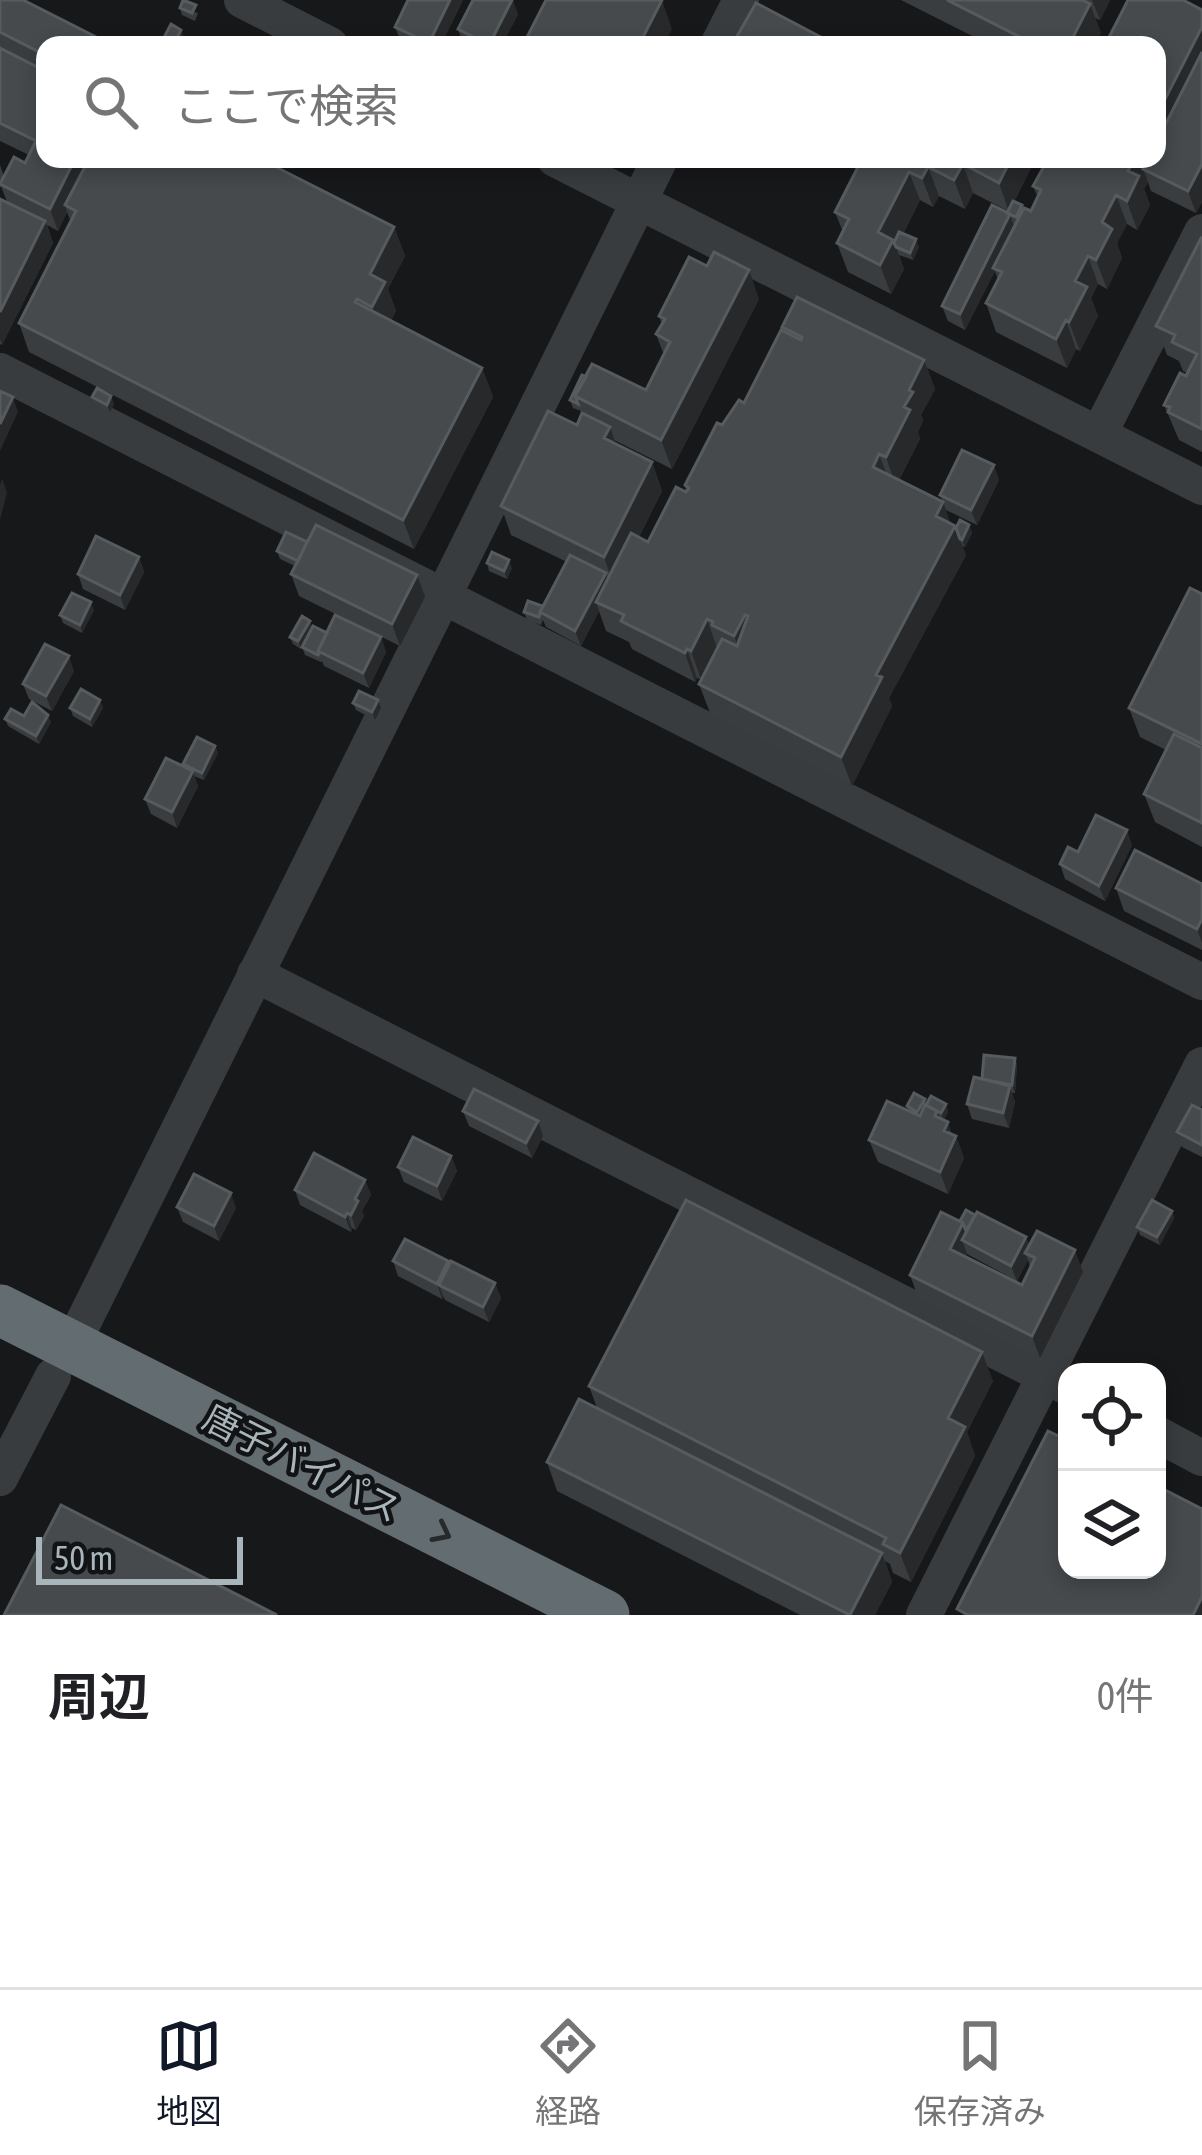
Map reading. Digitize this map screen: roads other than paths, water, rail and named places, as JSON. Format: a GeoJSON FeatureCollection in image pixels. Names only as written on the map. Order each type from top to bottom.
{"type":"FeatureCollection","features":[{"type":"Feature","properties":{"kind":"highway","name":"唐子バイパス"},"geometry":{"type":"LineString","coordinates":[[0,1310],[62,1361],[526,1615]]}},
{"type":"Feature","properties":{"kind":"highway","name":"唐子バイパス"},"geometry":{"type":"LineString","coordinates":[[0,1349],[62,1361],[604,1615]]}},
{"type":"Feature","properties":{"kind":"street"},"geometry":{"type":"LineString","coordinates":[[242,0],[312,36]]}},
{"type":"Feature","properties":{"kind":"street"},"geometry":{"type":"LineString","coordinates":[[723,36],[741,0]]}},
{"type":"Feature","properties":{"kind":"street"},"geometry":{"type":"LineString","coordinates":[[572,168],[1202,487]]}},
{"type":"Feature","properties":{"kind":"street"},"geometry":{"type":"LineString","coordinates":[[0,1478],[656,168]]}},
{"type":"Feature","properties":{"kind":"street"},"geometry":{"type":"LineString","coordinates":[[1099,434],[1202,232]]}},
{"type":"Feature","properties":{"kind":"street"},"geometry":{"type":"LineString","coordinates":[[0,371],[1202,982]]}},
{"type":"Feature","properties":{"kind":"street"},"geometry":{"type":"LineString","coordinates":[[255,974],[1056,1381]]}},
{"type":"Feature","properties":{"kind":"street"},"geometry":{"type":"LineString","coordinates":[[924,1615],[1056,1381],[1202,1065]]}},
{"type":"Feature","properties":{"kind":"street"},"geometry":{"type":"LineString","coordinates":[[1166,1439],[1202,1458]]}}]}
